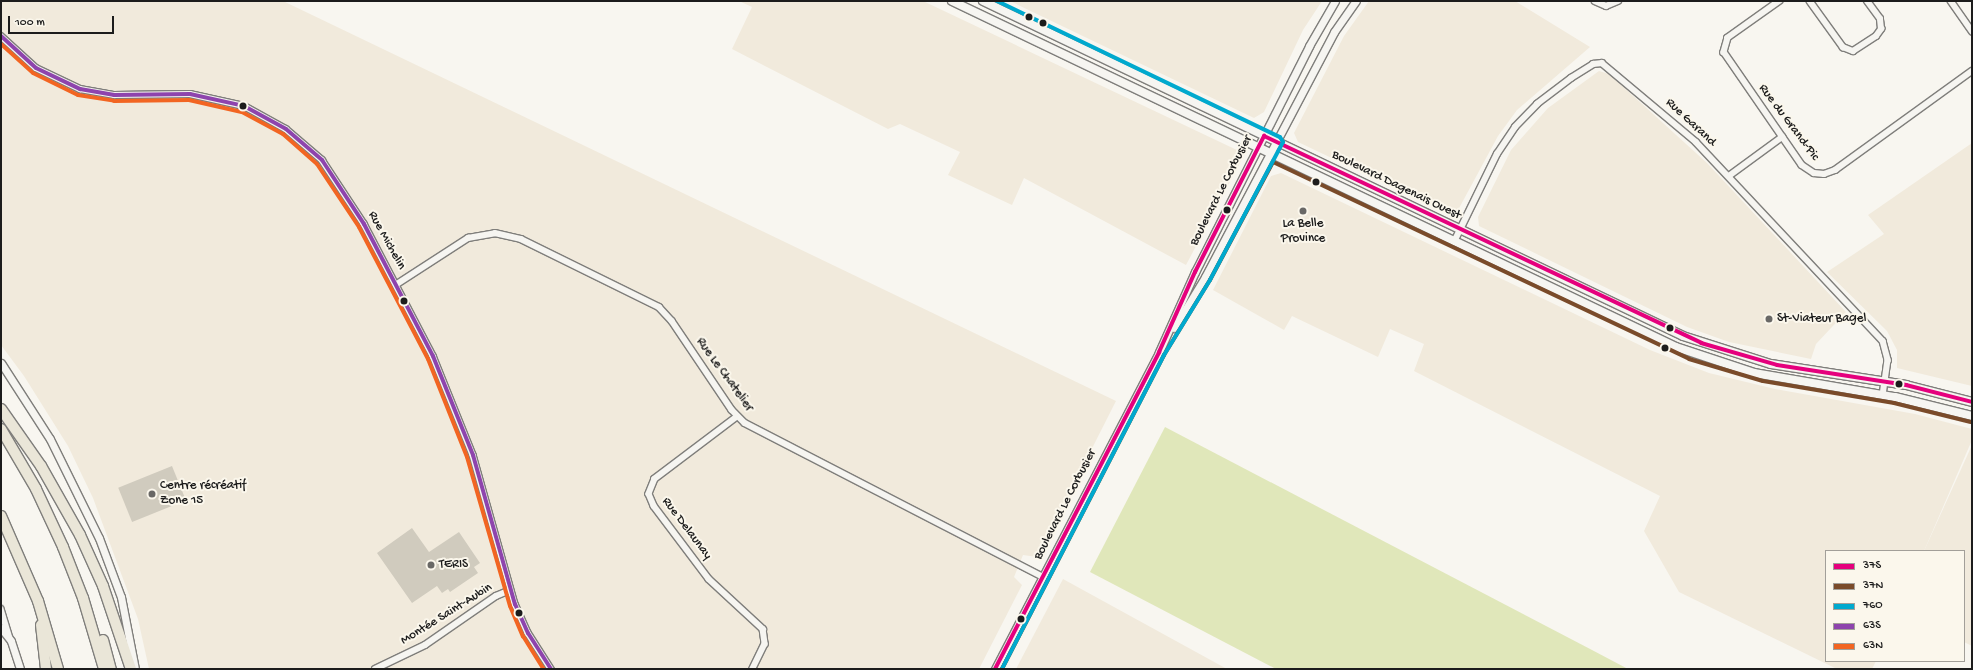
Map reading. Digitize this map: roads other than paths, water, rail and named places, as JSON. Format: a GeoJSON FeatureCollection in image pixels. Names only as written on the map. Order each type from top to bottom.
{"type":"FeatureCollection","features":[{"type":"Feature","properties":{"kind":"highway"},"geometry":{"type":"LineString","coordinates":[[1,409],[41,466],[78,530],[104,586],[132,669]]}},
{"type":"Feature","properties":{"kind":"highway"},"geometry":{"type":"LineString","coordinates":[[1,429],[36,489],[62,543],[95,618],[111,669]]}},
{"type":"Feature","properties":{"kind":"highway"},"geometry":{"type":"LineString","coordinates":[[1,516],[38,601],[58,669]]}},
{"type":"Feature","properties":{"kind":"highway"},"geometry":{"type":"LineString","coordinates":[[62,543],[83,598],[104,669]]}},
{"type":"Feature","properties":{"kind":"highway"},"geometry":{"type":"LineString","coordinates":[[38,601],[46,669]]}},
{"type":"Feature","properties":{"kind":"main road","name":"Boulevard Dagenais Ouest"},"geometry":{"type":"LineString","coordinates":[[952,1],[1654,338],[1705,358],[1774,378],[1883,395],[1972,416]]}},
{"type":"Feature","properties":{"kind":"main road","name":"Boulevard Dagenais Ouest"},"geometry":{"type":"LineString","coordinates":[[982,1],[1700,343],[1784,366],[1885,382],[1972,402]]}},
{"type":"Feature","properties":{"kind":"street","name":"Boulevard Le Corbusier"},"geometry":{"type":"LineString","coordinates":[[995,669],[1159,352],[1195,272],[1309,46],[1335,1]]}},
{"type":"Feature","properties":{"kind":"street","name":"Boulevard Le Corbusier"},"geometry":{"type":"LineString","coordinates":[[1159,352],[1205,278],[1334,32],[1356,1]]}},
{"type":"Feature","properties":{"kind":"street"},"geometry":{"type":"LineString","coordinates":[[1595,1],[1606,6],[1618,1]]}},
{"type":"Feature","properties":{"kind":"street","name":"Rue du Grand-Pic"},"geometry":{"type":"LineString","coordinates":[[1780,1],[1728,38],[1723,49],[1727,59],[1806,169],[1818,174],[1830,173],[1972,70]]}},
{"type":"Feature","properties":{"kind":"street"},"geometry":{"type":"LineString","coordinates":[[1810,1],[1843,47],[1853,51],[1876,36],[1881,29],[1880,19],[1867,1]]}},
{"type":"Feature","properties":{"kind":"street"},"geometry":{"type":"LineString","coordinates":[[1951,1],[1972,31]]}},
{"type":"Feature","properties":{"kind":"street","name":"Rue Michelin"},"geometry":{"type":"LineString","coordinates":[[1,36],[36,68],[76,88],[108,95],[177,93],[208,96],[244,106],[279,124],[309,146],[334,174],[397,284],[433,356],[463,426],[510,590],[528,633],[551,669]]}},
{"type":"Feature","properties":{"kind":"street","name":"Rue Garand"},"geometry":{"type":"LineString","coordinates":[[1454,242],[1497,154],[1515,127],[1543,100],[1597,63],[1609,67],[1630,84],[1729,176],[1882,341],[1888,354],[1883,395]]}},
{"type":"Feature","properties":{"kind":"street"},"geometry":{"type":"LineString","coordinates":[[1729,176],[1782,137]]}},
{"type":"Feature","properties":{"kind":"street","name":"Rue Le Chatelier"},"geometry":{"type":"LineString","coordinates":[[397,284],[468,238],[495,233],[521,239],[659,307],[737,417],[1042,577]]}},
{"type":"Feature","properties":{"kind":"street"},"geometry":{"type":"LineString","coordinates":[[1,363],[50,439],[99,538],[121,597],[135,669]]}},
{"type":"Feature","properties":{"kind":"street","name":"Rue Delaunay"},"geometry":{"type":"LineString","coordinates":[[737,417],[655,479],[649,494],[653,505],[709,579],[763,629],[765,644],[752,669]]}},
{"type":"Feature","properties":{"kind":"street","name":"Montée Saint-Aubin"},"geometry":{"type":"LineString","coordinates":[[375,669],[425,645],[496,596],[510,590]]}},
{"type":"Feature","properties":{"kind":"street"},"geometry":{"type":"LineString","coordinates":[[1,610],[20,669]]}},
{"type":"Feature","properties":{"kind":"street"},"geometry":{"type":"LineString","coordinates":[[1,628],[11,641]]}},
{"type":"Feature","properties":{"kind":"place","name":"La Belle Province"},"geometry":{"type":"Point","coordinates":[1303,211]}},
{"type":"Feature","properties":{"kind":"place","name":"St-Viateur Bagel"},"geometry":{"type":"Point","coordinates":[1769,319]}},
{"type":"Feature","properties":{"kind":"place","name":"Centre récréatif Zone 15"},"geometry":{"type":"Point","coordinates":[152,494]}},
{"type":"Feature","properties":{"kind":"place","name":"TERIS"},"geometry":{"type":"Point","coordinates":[431,565]}}]}
